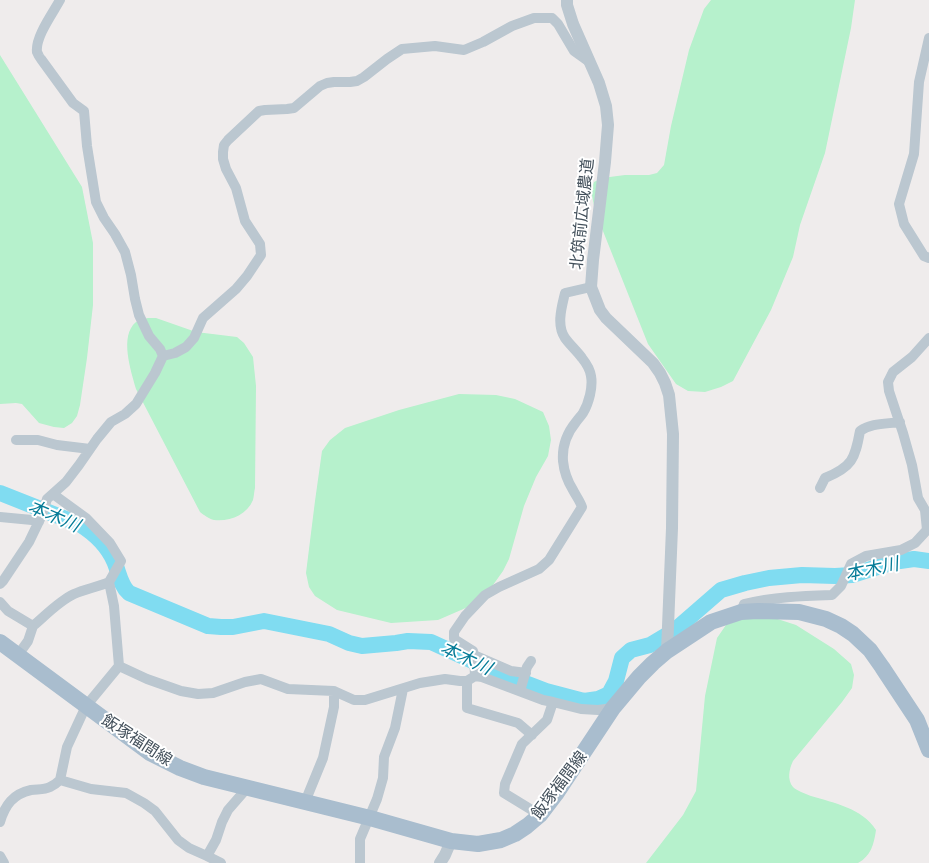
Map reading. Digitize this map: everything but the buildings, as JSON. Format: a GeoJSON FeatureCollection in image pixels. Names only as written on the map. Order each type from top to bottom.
{"type":"FeatureCollection","features":[{"type":"Feature","properties":{"kind":"main road","name":"飯塚福間線"},"geometry":{"type":"LineString","coordinates":[[0,642],[150,753],[180,768],[204,777],[370,818],[451,841],[478,844],[501,840],[527,826],[540,815],[614,708],[668,644],[711,622],[741,612],[799,612],[826,619],[853,634],[870,650],[917,720],[929,750]]}},
{"type":"Feature","properties":{"kind":"street"},"geometry":{"type":"LineString","coordinates":[[0,584],[29,542],[39,522],[47,498],[66,482],[111,422],[125,414],[136,404],[163,356],[160,349],[149,336],[139,315],[125,252],[96,202],[87,146],[84,111],[73,103],[40,59],[37,52],[43,29],[60,0]]}},
{"type":"Feature","properties":{"kind":"street","name":"北筑前広域農道"},"geometry":{"type":"LineString","coordinates":[[567,0],[570,15],[599,83],[606,106],[608,125],[591,287],[600,310],[606,318],[653,363],[660,373],[669,396],[673,434],[668,644]]}},
{"type":"Feature","properties":{"kind":"street"},"geometry":{"type":"LineString","coordinates":[[163,356],[175,353],[186,347],[194,338],[203,318],[236,289],[261,255],[260,244],[245,220],[236,188],[223,159],[224,145],[259,111],[294,108],[326,83],[357,81],[402,49],[435,46],[464,50],[512,26],[534,18],[552,18],[558,24],[574,51],[588,61]]}},
{"type":"Feature","properties":{"kind":"street"},"geometry":{"type":"LineString","coordinates":[[929,38],[918,82],[914,154],[899,204],[904,224],[924,256],[929,258]]}},
{"type":"Feature","properties":{"kind":"street"},"geometry":{"type":"LineString","coordinates":[[526,674],[511,671],[474,654],[473,651],[454,639],[454,632],[465,616],[485,595],[539,569],[549,560],[582,507],[565,471],[563,459],[567,435],[583,414],[589,399],[591,376],[588,366],[564,336],[560,319],[565,293],[591,287]]}},
{"type":"Feature","properties":{"kind":"street"},"geometry":{"type":"LineString","coordinates":[[741,612],[744,604],[759,601],[784,597],[832,595],[841,586],[851,564],[866,556],[901,550],[915,543],[927,530],[925,510],[918,498],[912,465],[888,382],[893,372],[912,357],[929,338]]}},
{"type":"Feature","properties":{"kind":"street"},"geometry":{"type":"LineString","coordinates":[[820,488],[825,478],[834,475],[851,462],[856,452],[860,431],[874,425],[900,422]]}},
{"type":"Feature","properties":{"kind":"street"},"geometry":{"type":"LineString","coordinates":[[16,440],[38,440],[90,449]]}},
{"type":"Feature","properties":{"kind":"street"},"geometry":{"type":"LineString","coordinates":[[0,822],[5,807],[18,794],[31,790],[44,790],[60,780],[67,747],[86,706],[119,666],[114,606],[109,582],[121,560],[110,543],[86,518],[53,494]]}},
{"type":"Feature","properties":{"kind":"street"},"geometry":{"type":"LineString","coordinates":[[0,517],[39,522]]}},
{"type":"Feature","properties":{"kind":"street"},"geometry":{"type":"LineString","coordinates":[[18,655],[28,641],[33,626],[65,599],[76,593],[109,582]]}},
{"type":"Feature","properties":{"kind":"street"},"geometry":{"type":"LineString","coordinates":[[0,602],[8,611],[33,626]]}},
{"type":"Feature","properties":{"kind":"street"},"geometry":{"type":"LineString","coordinates":[[474,654],[466,708],[518,723],[532,735]]}},
{"type":"Feature","properties":{"kind":"street"},"geometry":{"type":"LineString","coordinates":[[520,691],[527,667],[531,662]]}},
{"type":"Feature","properties":{"kind":"street"},"geometry":{"type":"LineString","coordinates":[[119,666],[147,679],[182,691],[198,694],[213,693],[260,679],[288,689],[334,691],[354,700],[365,700],[420,683],[445,680],[460,681],[482,677],[553,702],[581,709],[598,710],[614,708]]}},
{"type":"Feature","properties":{"kind":"street"},"geometry":{"type":"LineString","coordinates":[[360,863],[360,839],[378,799],[383,778],[384,757],[395,728],[403,689]]}},
{"type":"Feature","properties":{"kind":"street"},"geometry":{"type":"LineString","coordinates":[[304,802],[324,758],[334,707],[334,691]]}},
{"type":"Feature","properties":{"kind":"street"},"geometry":{"type":"LineString","coordinates":[[540,815],[504,793],[505,784],[522,744],[547,720],[553,702]]}},
{"type":"Feature","properties":{"kind":"street"},"geometry":{"type":"LineString","coordinates":[[60,780],[91,789],[126,793],[144,802],[156,811],[178,840],[188,848],[221,863]]}},
{"type":"Feature","properties":{"kind":"street"},"geometry":{"type":"LineString","coordinates":[[207,856],[216,840],[228,810],[248,788]]}},
{"type":"Feature","properties":{"kind":"street"},"geometry":{"type":"LineString","coordinates":[[442,862],[451,841]]}},
{"type":"Feature","properties":{"kind":"street"},"geometry":{"type":"LineString","coordinates":[[0,856],[4,863]]}},
{"type":"Feature","properties":{"kind":"green space"},"geometry":{"type":"Polygon","coordinates":[[[711,0],[855,0],[825,153],[800,225],[793,257],[771,310],[733,381],[705,392],[688,391],[676,384],[648,344],[595,211],[591,190],[594,182],[602,178],[625,175],[649,175],[657,173],[664,165],[689,50],[704,9],[711,0]]]}},
{"type":"Feature","properties":{"kind":"green space"},"geometry":{"type":"Polygon","coordinates":[[[0,55],[82,187],[93,243],[93,305],[80,405],[77,416],[72,423],[64,428],[39,423],[22,404],[0,404],[0,55]]]}},
{"type":"Feature","properties":{"kind":"green space"},"geometry":{"type":"Polygon","coordinates":[[[148,318],[156,318],[196,332],[237,337],[244,343],[253,357],[256,386],[255,488],[250,505],[242,513],[231,519],[214,520],[200,512],[136,389],[128,354],[128,336],[136,322],[148,318]]]}},
{"type":"Feature","properties":{"kind":"green space"},"geometry":{"type":"Polygon","coordinates":[[[459,394],[496,395],[515,399],[543,412],[549,426],[551,440],[548,456],[536,477],[524,506],[509,559],[503,571],[488,592],[468,607],[438,620],[391,623],[337,610],[315,596],[309,587],[306,573],[322,451],[330,440],[345,428],[399,410],[459,394]]]}},
{"type":"Feature","properties":{"kind":"green space"},"geometry":{"type":"Polygon","coordinates":[[[759,613],[796,625],[834,649],[851,664],[854,675],[852,688],[793,761],[789,778],[793,787],[799,791],[847,807],[863,816],[876,830],[871,849],[866,857],[858,863],[646,863],[683,815],[696,791],[705,696],[717,638],[726,625],[759,613]]]}},
{"type":"Feature","properties":{"kind":"waterway","name":"本木川"},"geometry":{"type":"LineString","coordinates":[[0,493],[81,525],[96,536],[108,550],[129,593],[208,626],[233,627],[264,621],[329,634],[349,643],[362,646],[408,641],[431,642],[499,673],[546,691],[584,701],[598,699],[609,694],[616,681],[622,658],[631,650],[650,645],[675,630],[721,590],[769,578],[802,575],[852,575],[900,561],[914,559],[929,561]]}}]}
